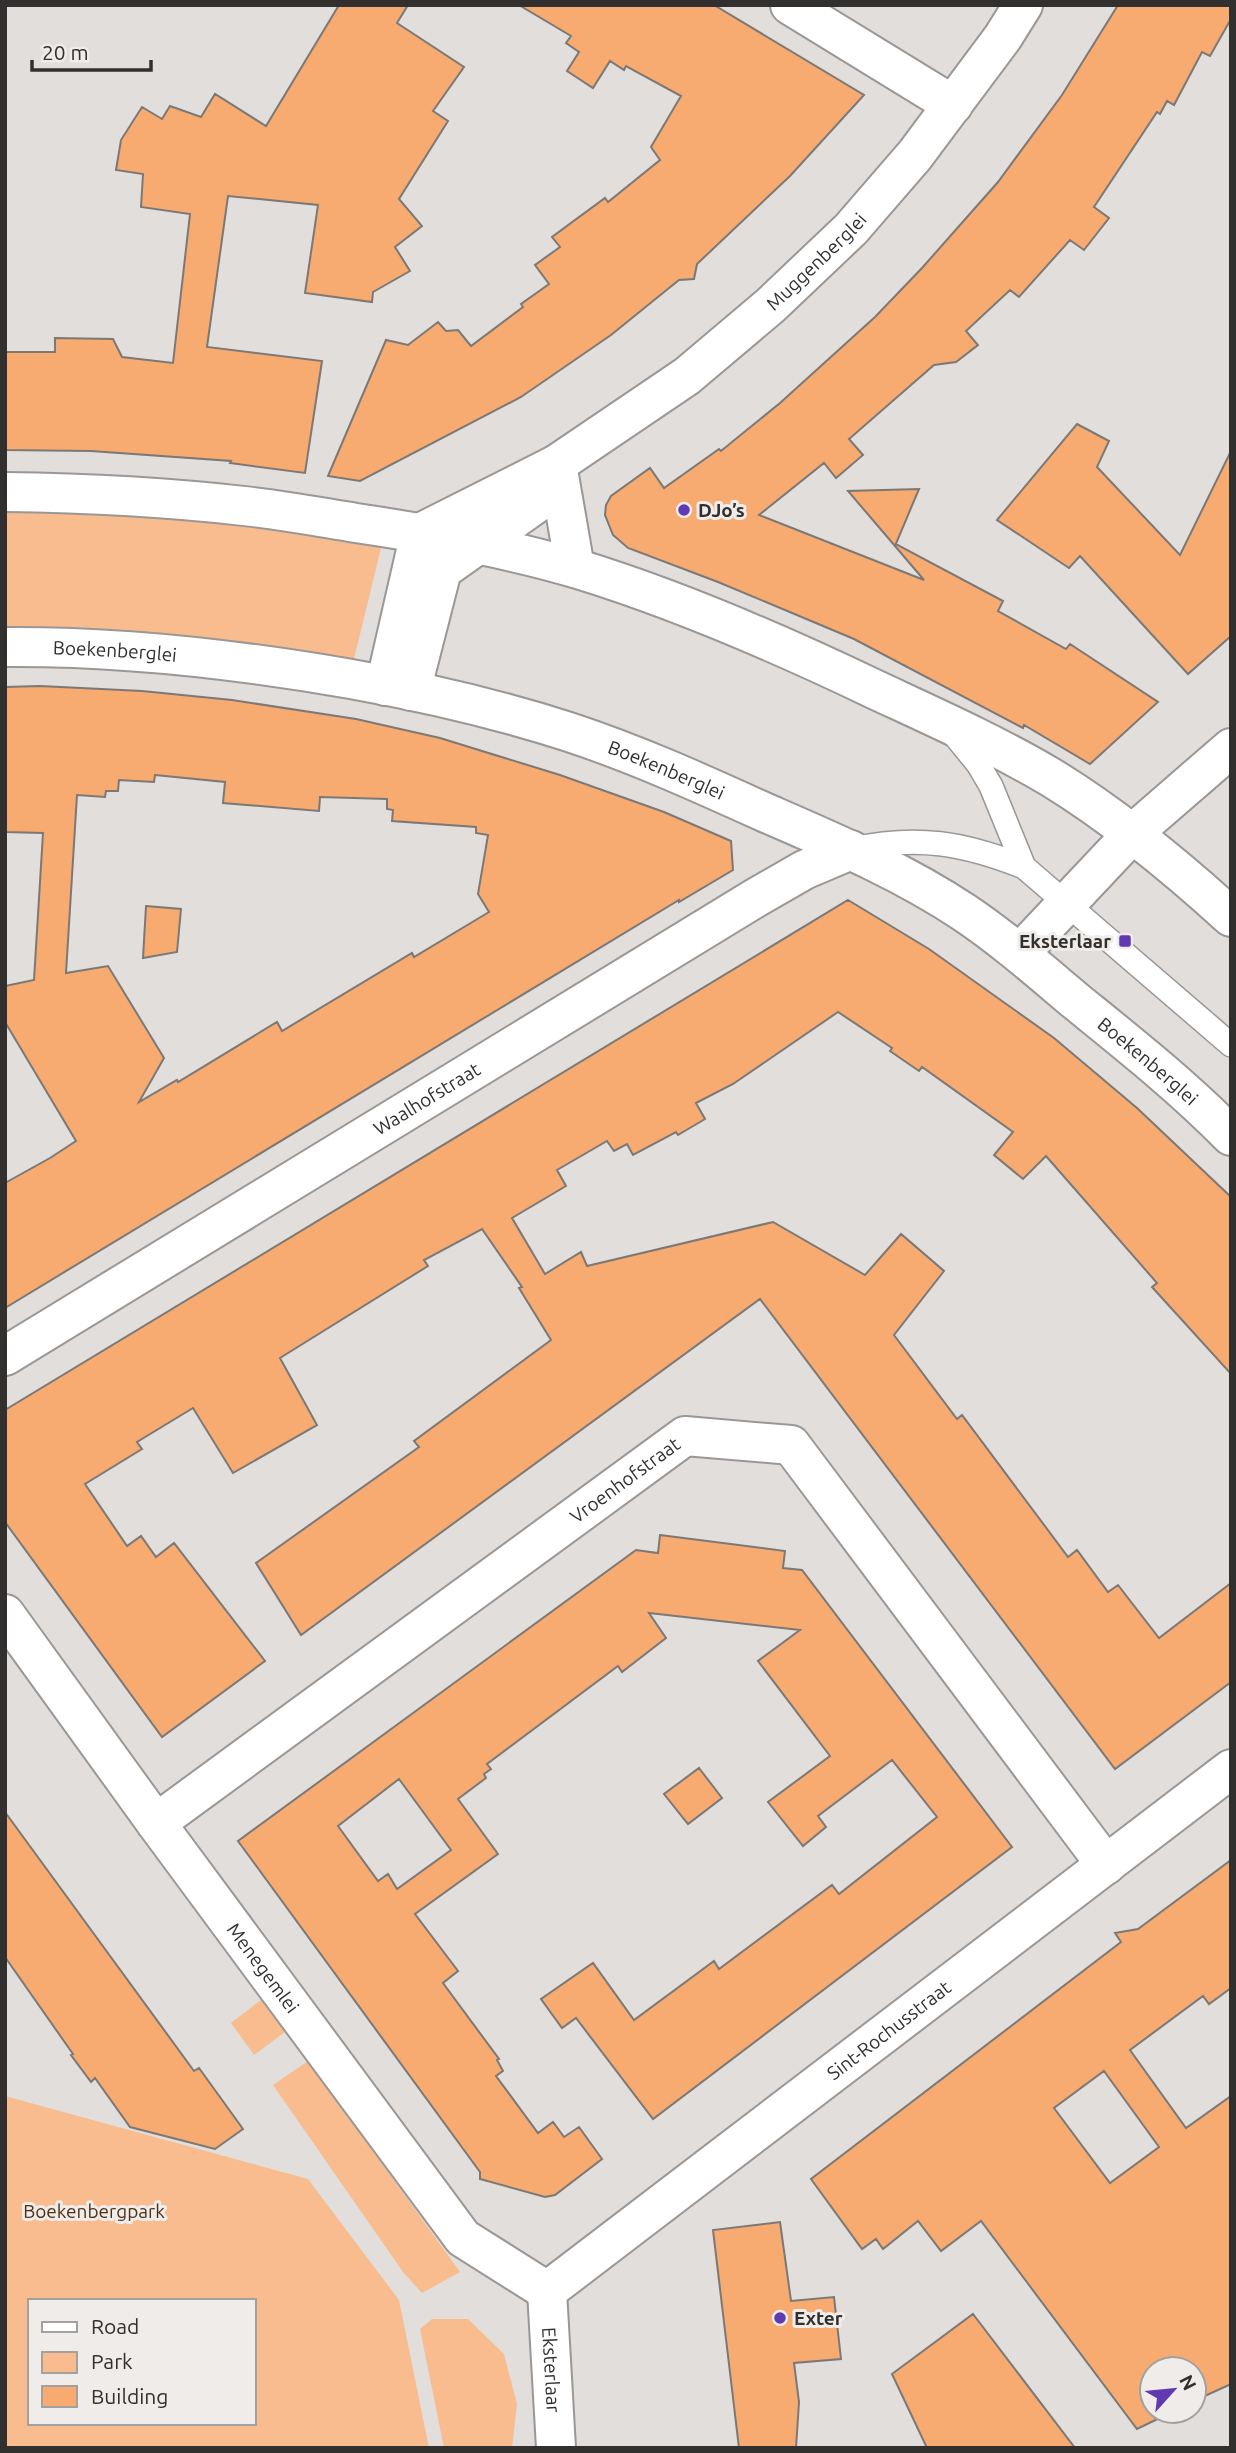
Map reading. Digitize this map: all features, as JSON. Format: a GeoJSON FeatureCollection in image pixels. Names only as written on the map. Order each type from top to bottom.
{"type":"FeatureCollection","features":[{"type":"Feature","properties":{"kind":"street"},"geometry":{"type":"LineString","coordinates":[[790,5],[953,105]]}},
{"type":"Feature","properties":{"kind":"street","name":"Muggenberglei"},"geometry":{"type":"LineString","coordinates":[[420,533],[557,468],[687,376],[771,305],[851,229],[915,155],[1003,37],[1023,5]]}},
{"type":"Feature","properties":{"kind":"street"},"geometry":{"type":"LineString","coordinates":[[557,468],[575,568]]}},
{"type":"Feature","properties":{"kind":"street","name":"Muggenberglei"},"geometry":{"type":"LineString","coordinates":[[398,688],[442,570],[544,498],[557,468]]}},
{"type":"Feature","properties":{"kind":"street"},"geometry":{"type":"LineString","coordinates":[[5,492],[164,498],[246,506],[420,533],[478,545],[575,568],[644,591],[828,667],[944,722],[1051,778],[1133,834],[1231,917]]}},
{"type":"Feature","properties":{"kind":"street"},"geometry":{"type":"LineString","coordinates":[[398,688],[420,533]]}},
{"type":"Feature","properties":{"kind":"street","name":"Boekenberglei"},"geometry":{"type":"LineString","coordinates":[[5,647],[82,647],[242,661],[398,688],[567,732],[664,767],[851,850],[963,912],[1020,953],[1150,1061],[1231,1136]]}},
{"type":"Feature","properties":{"kind":"street"},"geometry":{"type":"LineString","coordinates":[[1020,953],[1133,834],[1231,748]]}},
{"type":"Feature","properties":{"kind":"street","name":"Waalhofstraat"},"geometry":{"type":"LineString","coordinates":[[5,1356],[757,897],[804,870],[851,850]]}},
{"type":"Feature","properties":{"kind":"street","name":"Vroenhofstraat"},"geometry":{"type":"LineString","coordinates":[[156,1823],[685,1436],[791,1445],[1107,1865]]}},
{"type":"Feature","properties":{"kind":"street","name":"Menegemlei"},"geometry":{"type":"LineString","coordinates":[[5,1614],[463,2238],[547,2291]]}},
{"type":"Feature","properties":{"kind":"street","name":"Sint-Rochusstraat"},"geometry":{"type":"LineString","coordinates":[[547,2291],[1231,1769]]}},
{"type":"Feature","properties":{"kind":"street","name":"Eksterlaar"},"geometry":{"type":"LineString","coordinates":[[547,2291],[556,2448]]}},
{"type":"Feature","properties":{"kind":"lane"},"geometry":{"type":"LineString","coordinates":[[944,722],[978,764],[991,786],[1024,867]]}},
{"type":"Feature","properties":{"kind":"lane"},"geometry":{"type":"LineString","coordinates":[[851,850],[895,843],[956,845],[985,852],[1024,867],[1231,1045]]}},
{"type":"Feature","properties":{"kind":"green space"},"geometry":{"type":"Polygon","coordinates":[[[5,507],[175,512],[382,544],[353,663],[193,637],[73,627],[5,630],[5,507]]]}},
{"type":"Feature","properties":{"kind":"green space"},"geometry":{"type":"Polygon","coordinates":[[[262,1999],[285,2032],[254,2055],[231,2023],[262,1999]]]}},
{"type":"Feature","properties":{"kind":"green space"},"geometry":{"type":"Polygon","coordinates":[[[308,2061],[460,2272],[422,2293],[403,2272],[273,2085],[308,2061]]]}},
{"type":"Feature","properties":{"kind":"green space","name":"Boekenbergpark"},"geometry":{"type":"Polygon","coordinates":[[[5,2096],[308,2179],[399,2300],[429,2448],[5,2448],[5,2096]]]}},
{"type":"Feature","properties":{"kind":"green space"},"geometry":{"type":"Polygon","coordinates":[[[432,2319],[468,2319],[504,2354],[517,2404],[512,2448],[444,2448],[420,2329],[432,2319]]]}},
{"type":"Feature","properties":{"kind":"building"},"geometry":{"type":"Polygon","coordinates":[[[339,5],[408,5],[397,23],[464,67],[433,111],[448,121],[399,199],[422,226],[395,247],[410,271],[373,292],[372,302],[305,293],[318,205],[228,196],[207,347],[322,361],[305,473],[230,463],[231,461],[91,451],[5,450],[5,352],[55,352],[55,338],[113,339],[122,357],[173,363],[190,214],[141,207],[143,174],[116,170],[121,140],[142,107],[162,119],[170,106],[201,117],[215,94],[266,126],[339,5]]]}},
{"type":"Feature","properties":{"kind":"building"},"geometry":{"type":"Polygon","coordinates":[[[519,5],[714,5],[864,95],[790,176],[697,264],[694,279],[679,280],[611,335],[521,397],[360,481],[328,476],[386,340],[408,345],[438,322],[446,331],[458,330],[471,346],[549,284],[535,265],[560,247],[552,237],[605,198],[608,202],[660,160],[651,147],[681,96],[626,66],[624,70],[610,61],[593,88],[567,71],[579,52],[566,43],[571,36],[519,5]]]}},
{"type":"Feature","properties":{"kind":"building"},"geometry":{"type":"Polygon","coordinates":[[[1118,5],[1231,5],[1231,19],[1210,56],[1202,52],[1174,105],[1167,101],[1160,114],[1157,112],[1094,207],[1109,218],[1084,250],[1070,240],[1019,297],[1010,290],[966,331],[978,345],[956,362],[934,365],[849,439],[863,455],[836,478],[824,463],[759,515],[924,580],[896,544],[1003,601],[998,611],[1066,649],[1070,644],[1158,702],[1090,764],[1024,725],[1023,728],[854,639],[628,548],[613,535],[605,515],[611,496],[650,468],[664,488],[719,449],[721,451],[780,403],[875,317],[998,182],[1062,95],[1118,5]]]}},
{"type":"Feature","properties":{"kind":"building"},"geometry":{"type":"Polygon","coordinates":[[[1077,424],[1109,441],[1097,467],[1180,555],[1231,451],[1231,636],[1188,674],[1080,556],[1069,568],[997,520],[1077,424]]]}},
{"type":"Feature","properties":{"kind":"building"},"geometry":{"type":"Polygon","coordinates":[[[919,489],[895,546],[848,491],[919,489]]]}},
{"type":"Feature","properties":{"kind":"building"},"geometry":{"type":"Polygon","coordinates":[[[5,687],[142,691],[232,700],[356,719],[440,738],[560,775],[664,812],[731,841],[733,870],[679,900],[5,1308],[5,1183],[76,1141],[5,1022],[5,986],[34,980],[43,833],[5,832],[5,687]],[[155,775],[154,782],[119,780],[118,791],[106,791],[105,797],[77,795],[66,973],[108,966],[164,1058],[139,1102],[177,1080],[178,1082],[277,1022],[282,1031],[412,953],[414,957],[489,912],[478,894],[488,835],[476,833],[476,827],[392,821],[393,810],[387,809],[387,799],[320,797],[319,811],[223,803],[225,782],[155,775]]]}},
{"type":"Feature","properties":{"kind":"building"},"geometry":{"type":"Polygon","coordinates":[[[848,900],[929,949],[1054,1038],[1137,1108],[1231,1197],[1231,1374],[1152,1287],[1157,1283],[1046,1156],[1023,1179],[994,1155],[1013,1132],[922,1067],[919,1071],[890,1051],[892,1048],[838,1012],[733,1084],[696,1103],[705,1119],[678,1135],[676,1132],[633,1155],[627,1144],[614,1151],[607,1141],[557,1170],[566,1186],[512,1218],[545,1274],[581,1252],[587,1266],[773,1222],[865,1275],[901,1234],[944,1271],[894,1335],[957,1419],[962,1415],[1068,1557],[1077,1550],[1108,1592],[1118,1585],[1159,1638],[1231,1583],[1231,1682],[1115,1769],[760,1299],[301,1635],[256,1563],[419,1447],[414,1441],[551,1340],[519,1288],[522,1287],[482,1229],[424,1260],[428,1266],[280,1358],[317,1425],[233,1473],[193,1408],[137,1442],[142,1449],[85,1484],[127,1546],[141,1536],[156,1557],[174,1543],[265,1661],[162,1737],[5,1522],[5,1410],[848,900]]]}},
{"type":"Feature","properties":{"kind":"building"},"geometry":{"type":"Polygon","coordinates":[[[146,906],[181,909],[177,952],[143,958],[146,906]]]}},
{"type":"Feature","properties":{"kind":"building"},"geometry":{"type":"Polygon","coordinates":[[[660,1535],[785,1551],[783,1568],[802,1570],[1012,1847],[653,2119],[576,2018],[562,2028],[541,1999],[593,1963],[634,2020],[714,1961],[719,1969],[832,1885],[839,1894],[937,1817],[892,1760],[818,1816],[826,1827],[803,1846],[768,1802],[830,1756],[758,1661],[800,1630],[649,1613],[666,1638],[622,1672],[618,1666],[487,1764],[491,1769],[484,1774],[486,1778],[458,1799],[498,1854],[415,1914],[458,1971],[443,1983],[499,2059],[497,2060],[503,2071],[496,2076],[538,2133],[553,2122],[564,2137],[579,2127],[602,2159],[555,2195],[545,2197],[480,2179],[480,2172],[238,1841],[636,1550],[658,1553],[660,1535]],[[399,1779],[338,1826],[378,1881],[388,1874],[397,1889],[451,1850],[399,1779]]]}},
{"type":"Feature","properties":{"kind":"building"},"geometry":{"type":"Polygon","coordinates":[[[699,1768],[722,1798],[688,1824],[664,1794],[699,1768]]]}},
{"type":"Feature","properties":{"kind":"building"},"geometry":{"type":"Polygon","coordinates":[[[5,1812],[194,2071],[199,2068],[243,2129],[215,2149],[130,2127],[95,2078],[91,2082],[71,2055],[73,2054],[5,1957],[5,1812]]]}},
{"type":"Feature","properties":{"kind":"building"},"geometry":{"type":"Polygon","coordinates":[[[1231,1860],[1231,1988],[1209,2004],[1203,1996],[1130,2050],[1186,2128],[1231,2096],[1231,2384],[1208,2395],[1208,2355],[1138,2355],[1138,2425],[1145,2425],[1137,2429],[981,2221],[941,2251],[918,2221],[883,2249],[876,2239],[862,2249],[811,2179],[1121,1942],[1115,1933],[1138,1929],[1231,1860]],[[1104,2071],[1054,2108],[1110,2183],[1159,2147],[1104,2071]]]}},
{"type":"Feature","properties":{"kind":"building"},"geometry":{"type":"Polygon","coordinates":[[[780,2222],[791,2301],[834,2297],[841,2359],[794,2363],[799,2402],[796,2448],[739,2448],[713,2230],[780,2222]]]}},
{"type":"Feature","properties":{"kind":"building"},"geometry":{"type":"Polygon","coordinates":[[[973,2314],[1075,2448],[927,2448],[892,2374],[973,2314]]]}},
{"type":"Feature","properties":{"kind":"place","name":"DJo’s"},"geometry":{"type":"Point","coordinates":[684,510]}},
{"type":"Feature","properties":{"kind":"place","name":"Eksterlaar"},"geometry":{"type":"Point","coordinates":[1125,941]}},
{"type":"Feature","properties":{"kind":"place","name":"Exter"},"geometry":{"type":"Point","coordinates":[780,2318]}}]}
